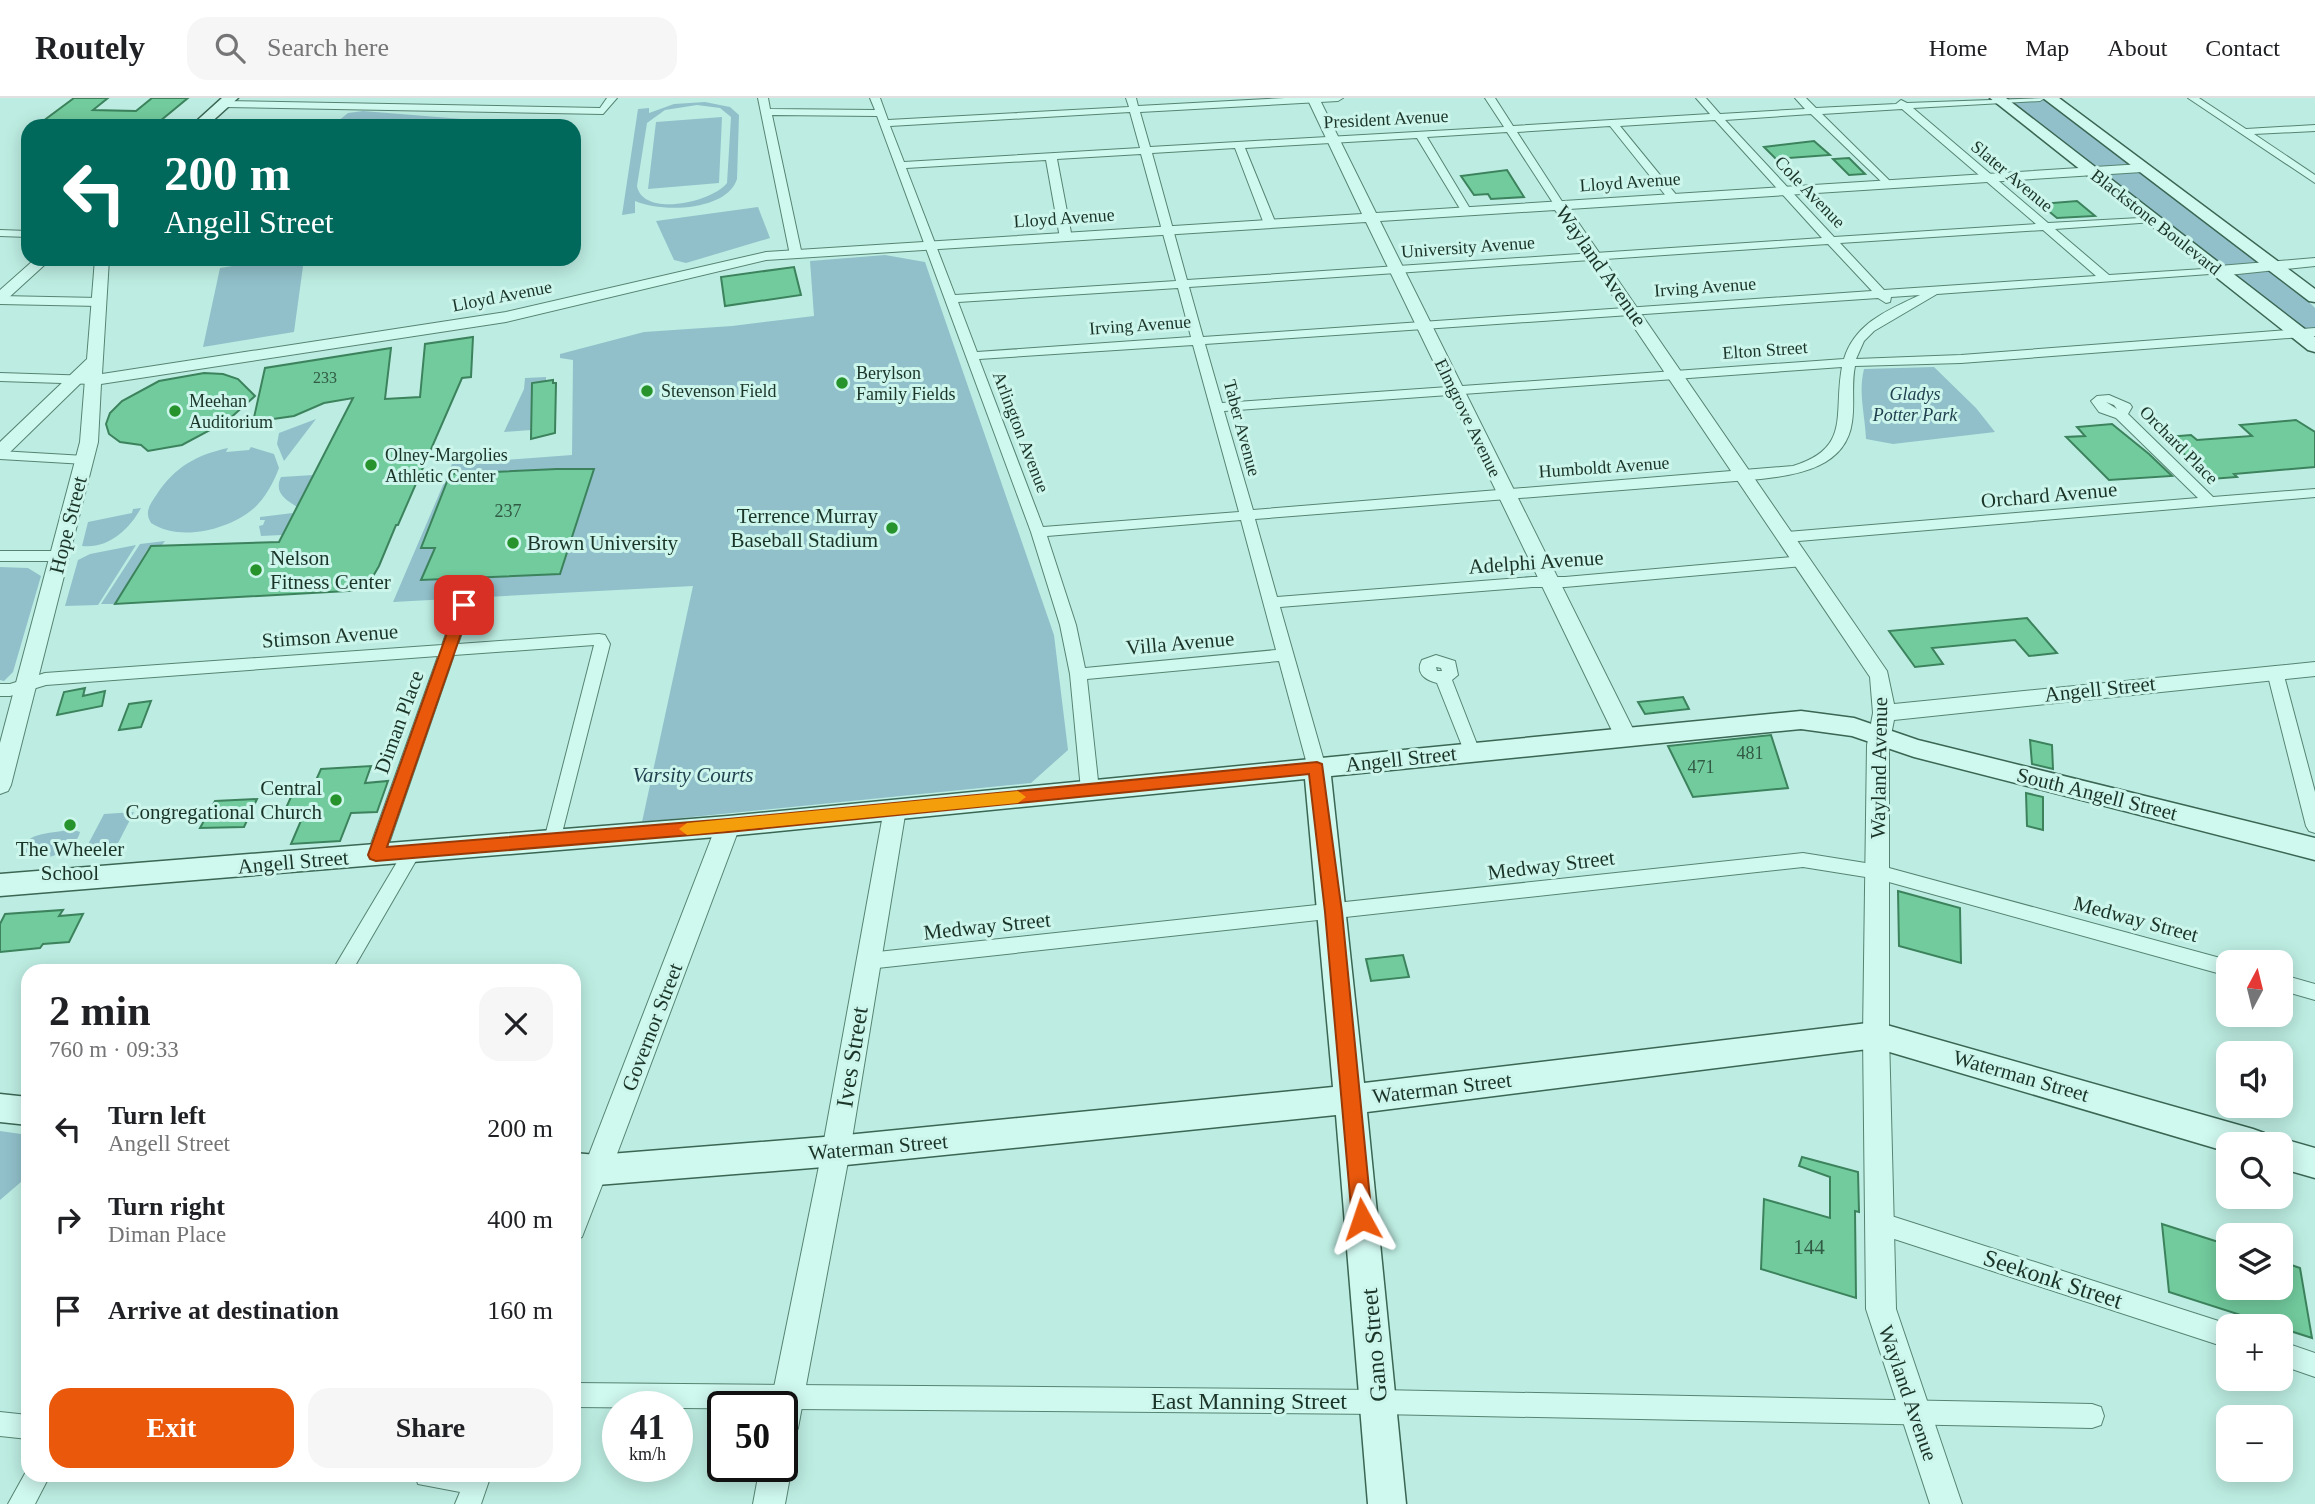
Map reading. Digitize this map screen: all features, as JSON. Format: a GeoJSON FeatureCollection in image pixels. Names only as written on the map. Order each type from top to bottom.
{"type":"FeatureCollection","features":[{"type":"Feature","properties":{"kind":"main road","name":"Blackstone Boulevard"},"geometry":{"type":"LineString","coordinates":[[2050,98],[2315,297]]}},
{"type":"Feature","properties":{"kind":"main road","name":"Blackstone Boulevard"},"geometry":{"type":"LineString","coordinates":[[1999,99],[2218,271],[2307,333],[2315,346]]}},
{"type":"Feature","properties":{"kind":"main road"},"geometry":{"type":"LineString","coordinates":[[206,119],[227,101]]}},
{"type":"Feature","properties":{"kind":"main road","name":"Angell Street"},"geometry":{"type":"LineString","coordinates":[[0,885],[728,826],[1801,720],[1882,725]]}},
{"type":"Feature","properties":{"kind":"main road","name":"South Angell Street"},"geometry":{"type":"LineString","coordinates":[[1882,725],[1914,748],[2315,849]]}},
{"type":"Feature","properties":{"kind":"main road","name":"Gano Street"},"geometry":{"type":"LineString","coordinates":[[1317,768],[1351,1099],[1387,1504]]}},
{"type":"Feature","properties":{"kind":"main road","name":"Waterman Street"},"geometry":{"type":"LineString","coordinates":[[586,1169],[836,1152],[1351,1099],[1876,1035],[2216,1133]]}},
{"type":"Feature","properties":{"kind":"main road"},"geometry":{"type":"LineString","coordinates":[[0,1108],[21,1110]]}},
{"type":"Feature","properties":{"kind":"main road"},"geometry":{"type":"LineString","coordinates":[[2293,1157],[2315,1163]]}},
{"type":"Feature","properties":{"kind":"street"},"geometry":{"type":"LineString","coordinates":[[227,101],[603,110],[612,98]]}},
{"type":"Feature","properties":{"kind":"street"},"geometry":{"type":"LineString","coordinates":[[763,98],[796,254]]}},
{"type":"Feature","properties":{"kind":"street","name":"Arlington Avenue"},"geometry":{"type":"LineString","coordinates":[[875,98],[1038,532],[1068,625],[1078,674],[1090,790]]}},
{"type":"Feature","properties":{"kind":"street","name":"Taber Avenue"},"geometry":{"type":"LineString","coordinates":[[1131,98],[1147,150],[1166,230],[1219,407],[1245,515],[1317,768]]}},
{"type":"Feature","properties":{"kind":"street"},"geometry":{"type":"LineString","coordinates":[[767,112],[884,118],[1135,110],[1221,102],[1338,98]]}},
{"type":"Feature","properties":{"kind":"street","name":"Wayland Avenue"},"geometry":{"type":"LineString","coordinates":[[1490,98],[1507,129],[1876,669],[1882,725],[1876,1035],[1881,1314],[1946,1504]]}},
{"type":"Feature","properties":{"kind":"street","name":"Cole Avenue"},"geometry":{"type":"LineString","coordinates":[[1701,98],[1896,310]]}},
{"type":"Feature","properties":{"kind":"street"},"geometry":{"type":"LineString","coordinates":[[1800,98],[1888,185]]}},
{"type":"Feature","properties":{"kind":"street","name":"President Avenue"},"geometry":{"type":"LineString","coordinates":[[902,165],[1812,111],[1900,102],[2040,98]]}},
{"type":"Feature","properties":{"kind":"street"},"geometry":{"type":"LineString","coordinates":[[2193,98],[2315,180]]}},
{"type":"Feature","properties":{"kind":"street","name":"Elmgrove Avenue"},"geometry":{"type":"LineString","coordinates":[[1313,99],[1626,737]]}},
{"type":"Feature","properties":{"kind":"street","name":"Slater Avenue"},"geometry":{"type":"LineString","coordinates":[[1900,102],[2106,278]]}},
{"type":"Feature","properties":{"kind":"street"},"geometry":{"type":"LineString","coordinates":[[1613,123],[1674,199]]}},
{"type":"Feature","properties":{"kind":"street"},"geometry":{"type":"LineString","coordinates":[[2244,132],[2315,128]]}},
{"type":"Feature","properties":{"kind":"street"},"geometry":{"type":"LineString","coordinates":[[1420,134],[1467,212]]}},
{"type":"Feature","properties":{"kind":"street"},"geometry":{"type":"LineString","coordinates":[[1238,145],[1270,224]]}},
{"type":"Feature","properties":{"kind":"street"},"geometry":{"type":"LineString","coordinates":[[1051,156],[1066,238]]}},
{"type":"Feature","properties":{"kind":"street","name":"Lloyd Avenue"},"geometry":{"type":"LineString","coordinates":[[0,377],[93,380],[506,317],[755,257],[2142,168]]}},
{"type":"Feature","properties":{"kind":"street","name":"University Avenue"},"geometry":{"type":"LineString","coordinates":[[952,299],[2154,219]]}},
{"type":"Feature","properties":{"kind":"street"},"geometry":{"type":"LineString","coordinates":[[0,233],[21,234]]}},
{"type":"Feature","properties":{"kind":"street","name":"Irving Avenue"},"geometry":{"type":"LineString","coordinates":[[972,356],[2315,264]]}},
{"type":"Feature","properties":{"kind":"street"},"geometry":{"type":"LineString","coordinates":[[0,299],[36,266]]}},
{"type":"Feature","properties":{"kind":"street","name":"Hope Street"},"geometry":{"type":"LineString","coordinates":[[0,785],[89,442],[102,266]]}},
{"type":"Feature","properties":{"kind":"street","name":"Humboldt Avenue"},"geometry":{"type":"LineString","coordinates":[[1038,532],[1745,475],[1800,468],[1828,454],[1843,434],[1850,362],[1855,345],[1863,334],[1896,310],[1938,290]]}},
{"type":"Feature","properties":{"kind":"street"},"geometry":{"type":"LineString","coordinates":[[0,299],[99,302]]}},
{"type":"Feature","properties":{"kind":"street","name":"Elton Street"},"geometry":{"type":"LineString","coordinates":[[1219,407],[1676,373],[1850,362],[1961,359],[2307,333]]}},
{"type":"Feature","properties":{"kind":"street"},"geometry":{"type":"LineString","coordinates":[[0,454],[95,360]]}},
{"type":"Feature","properties":{"kind":"street","name":"Orchard Place"},"geometry":{"type":"LineString","coordinates":[[2121,415],[2211,503]]}},
{"type":"Feature","properties":{"kind":"street"},"geometry":{"type":"LineString","coordinates":[[0,454],[85,460]]}},
{"type":"Feature","properties":{"kind":"street","name":"Orchard Avenue"},"geometry":{"type":"LineString","coordinates":[[1787,537],[2315,493]]}},
{"type":"Feature","properties":{"kind":"street"},"geometry":{"type":"LineString","coordinates":[[0,556],[61,556]]}},
{"type":"Feature","properties":{"kind":"street","name":"Adelphi Avenue"},"geometry":{"type":"LineString","coordinates":[[1272,603],[1803,561]]}},
{"type":"Feature","properties":{"kind":"street","name":"Diman Place"},"geometry":{"type":"LineString","coordinates":[[376,855],[464,605]]}},
{"type":"Feature","properties":{"kind":"street","name":"Stimson Avenue"},"geometry":{"type":"LineString","coordinates":[[0,690],[10,690],[45,678],[599,639],[602,644],[554,840]]}},
{"type":"Feature","properties":{"kind":"street","name":"Villa Avenue"},"geometry":{"type":"LineString","coordinates":[[1078,674],[1286,654]]}},
{"type":"Feature","properties":{"kind":"street","name":"Angell Street"},"geometry":{"type":"LineString","coordinates":[[1882,725],[2275,672],[2315,669]]}},
{"type":"Feature","properties":{"kind":"street"},"geometry":{"type":"LineString","coordinates":[[2275,672],[2315,826]]}},
{"type":"Feature","properties":{"kind":"street"},"geometry":{"type":"LineString","coordinates":[[1443,678],[1472,752]]}},
{"type":"Feature","properties":{"kind":"street","name":"Ives Street"},"geometry":{"type":"LineString","coordinates":[[788,1391],[836,1152],[895,809]]}},
{"type":"Feature","properties":{"kind":"street","name":"Governor Street"},"geometry":{"type":"LineString","coordinates":[[581,1194],[586,1169],[728,826]]}},
{"type":"Feature","properties":{"kind":"street"},"geometry":{"type":"LineString","coordinates":[[346,964],[412,852]]}},
{"type":"Feature","properties":{"kind":"street","name":"Medway Street"},"geometry":{"type":"LineString","coordinates":[[867,961],[1777,862],[1835,863],[1878,872],[2216,965]]}},
{"type":"Feature","properties":{"kind":"street"},"geometry":{"type":"LineString","coordinates":[[2293,986],[2315,992]]}},
{"type":"Feature","properties":{"kind":"street","name":"Seekonk Street"},"geometry":{"type":"LineString","coordinates":[[1879,1223],[2216,1332]]}},
{"type":"Feature","properties":{"kind":"street"},"geometry":{"type":"LineString","coordinates":[[2293,1357],[2315,1364]]}},
{"type":"Feature","properties":{"kind":"street","name":"East Manning Street"},"geometry":{"type":"LineString","coordinates":[[581,1395],[707,1397]]}},
{"type":"Feature","properties":{"kind":"street","name":"East Manning Street"},"geometry":{"type":"LineString","coordinates":[[798,1398],[1379,1402],[2092,1416]]}},
{"type":"Feature","properties":{"kind":"street"},"geometry":{"type":"LineString","coordinates":[[0,1424],[21,1426]]}},
{"type":"Feature","properties":{"kind":"street"},"geometry":{"type":"LineString","coordinates":[[21,1504],[34,1482]]}},
{"type":"Feature","properties":{"kind":"street"},"geometry":{"type":"LineString","coordinates":[[455,1482],[475,1487]]}},
{"type":"Feature","properties":{"kind":"street"},"geometry":{"type":"LineString","coordinates":[[769,1504],[773,1482]]}},
{"type":"Feature","properties":{"kind":"green space"},"geometry":{"type":"Polygon","coordinates":[[[2004,98],[2044,98],[2298,291],[2315,308],[2315,343],[2004,98]]]}},
{"type":"Feature","properties":{"kind":"green space"},"geometry":{"type":"Polygon","coordinates":[[[705,102],[730,107],[739,115],[737,179],[731,190],[721,198],[707,203],[677,208],[635,201],[635,213],[622,215],[638,109],[649,108],[649,113],[674,104],[705,102]],[[697,105],[665,110],[647,123],[637,186],[642,196],[652,202],[679,204],[708,196],[727,183],[731,117],[720,108],[697,105]]]}},
{"type":"Feature","properties":{"kind":"green space"},"geometry":{"type":"Polygon","coordinates":[[[363,111],[462,119],[341,119],[348,113],[363,111]]]}},
{"type":"Feature","properties":{"kind":"green space"},"geometry":{"type":"Polygon","coordinates":[[[722,117],[719,183],[648,189],[656,122],[722,117]]]}},
{"type":"Feature","properties":{"kind":"green space"},"geometry":{"type":"Polygon","coordinates":[[[758,207],[770,238],[686,263],[674,260],[656,221],[758,207]]]}},
{"type":"Feature","properties":{"kind":"green space","name":"Brown University"},"geometry":{"type":"Polygon","coordinates":[[[885,255],[925,262],[1054,635],[1068,750],[1031,783],[642,822],[693,586],[393,602],[452,464],[572,455],[573,360],[560,358],[560,354],[644,332],[732,326],[814,316],[810,261],[885,255]]]}},
{"type":"Feature","properties":{"kind":"green space"},"geometry":{"type":"Polygon","coordinates":[[[303,266],[294,332],[203,347],[220,268],[303,266]]]}},
{"type":"Feature","properties":{"kind":"green space","name":"Gladys Potter Park"},"geometry":{"type":"Polygon","coordinates":[[[1934,367],[1976,408],[1995,432],[1893,444],[1866,439],[1862,395],[1864,369],[1934,367]]]}},
{"type":"Feature","properties":{"kind":"green space"},"geometry":{"type":"Polygon","coordinates":[[[546,377],[546,381],[532,383],[531,430],[504,432],[524,389],[525,378],[546,377]]]}},
{"type":"Feature","properties":{"kind":"green space"},"geometry":{"type":"Polygon","coordinates":[[[316,419],[284,461],[277,444],[279,433],[316,419]]]}},
{"type":"Feature","properties":{"kind":"green space"},"geometry":{"type":"Polygon","coordinates":[[[251,447],[274,454],[279,468],[268,490],[253,509],[231,523],[204,531],[176,532],[151,523],[148,515],[150,505],[179,469],[216,451],[228,448],[226,452],[249,450],[251,447]]]}},
{"type":"Feature","properties":{"kind":"green space"},"geometry":{"type":"Polygon","coordinates":[[[313,475],[297,507],[282,495],[279,487],[281,477],[313,475]]]}},
{"type":"Feature","properties":{"kind":"green space"},"geometry":{"type":"Polygon","coordinates":[[[141,508],[117,536],[100,544],[82,546],[88,522],[132,513],[133,509],[141,508]]]}},
{"type":"Feature","properties":{"kind":"green space"},"geometry":{"type":"Polygon","coordinates":[[[293,513],[282,535],[261,536],[259,526],[263,525],[265,520],[260,520],[260,517],[293,513]]]}},
{"type":"Feature","properties":{"kind":"green space"},"geometry":{"type":"Polygon","coordinates":[[[165,541],[162,545],[151,546],[147,550],[115,604],[101,604],[140,544],[165,541]]]}},
{"type":"Feature","properties":{"kind":"green space"},"geometry":{"type":"Polygon","coordinates":[[[136,545],[98,605],[65,606],[78,560],[90,554],[136,545]]]}},
{"type":"Feature","properties":{"kind":"green space"},"geometry":{"type":"Polygon","coordinates":[[[0,567],[28,568],[41,576],[13,672],[4,681],[0,680],[0,567]]]}},
{"type":"Feature","properties":{"kind":"green space"},"geometry":{"type":"Polygon","coordinates":[[[134,812],[115,849],[84,852],[104,814],[134,812]]]}},
{"type":"Feature","properties":{"kind":"green space"},"geometry":{"type":"Polygon","coordinates":[[[71,829],[80,832],[77,840],[55,855],[38,857],[23,850],[29,839],[35,836],[71,829]]]}},
{"type":"Feature","properties":{"kind":"green space"},"geometry":{"type":"Polygon","coordinates":[[[0,1131],[21,1134],[21,1182],[0,1200],[0,1131]]]}},
{"type":"Feature","properties":{"kind":"building"},"geometry":{"type":"Polygon","coordinates":[[[74,98],[108,98],[93,110],[136,111],[152,98],[188,98],[162,119],[46,119],[74,98]]]}},
{"type":"Feature","properties":{"kind":"building"},"geometry":{"type":"Polygon","coordinates":[[[1814,141],[1830,155],[1776,159],[1764,147],[1814,141]]]}},
{"type":"Feature","properties":{"kind":"building"},"geometry":{"type":"Polygon","coordinates":[[[1849,158],[1865,174],[1849,175],[1833,159],[1849,158]]]}},
{"type":"Feature","properties":{"kind":"building"},"geometry":{"type":"Polygon","coordinates":[[[1507,170],[1524,197],[1491,199],[1488,194],[1474,195],[1461,176],[1507,170]]]}},
{"type":"Feature","properties":{"kind":"building"},"geometry":{"type":"Polygon","coordinates":[[[2077,201],[2095,216],[2057,218],[2040,204],[2077,201]]]}},
{"type":"Feature","properties":{"kind":"building"},"geometry":{"type":"Polygon","coordinates":[[[794,267],[801,295],[725,306],[721,277],[794,267]]]}},
{"type":"Feature","properties":{"kind":"building"},"geometry":{"type":"Polygon","coordinates":[[[473,337],[471,377],[462,378],[398,525],[365,590],[115,604],[151,546],[279,542],[353,398],[324,403],[294,416],[253,422],[265,368],[391,348],[385,399],[420,397],[425,344],[473,337]]]}},
{"type":"Feature","properties":{"kind":"building","name":"Meehan Auditorium"},"geometry":{"type":"Polygon","coordinates":[[[204,373],[223,374],[238,379],[255,396],[227,421],[182,445],[148,451],[141,445],[120,442],[109,434],[106,424],[110,413],[122,401],[159,381],[204,373]]]}},
{"type":"Feature","properties":{"kind":"building"},"geometry":{"type":"Polygon","coordinates":[[[553,380],[553,383],[556,383],[555,433],[531,439],[532,383],[553,380]]]}},
{"type":"Feature","properties":{"kind":"building"},"geometry":{"type":"Polygon","coordinates":[[[2296,420],[2315,432],[2315,467],[2234,474],[2237,477],[2211,479],[2166,437],[2191,435],[2197,440],[2252,436],[2240,425],[2296,420]]]}},
{"type":"Feature","properties":{"kind":"building"},"geometry":{"type":"Polygon","coordinates":[[[2112,424],[2172,476],[2109,480],[2066,437],[2085,436],[2077,427],[2112,424]]]}},
{"type":"Feature","properties":{"kind":"building"},"geometry":{"type":"Polygon","coordinates":[[[594,469],[560,574],[421,580],[435,548],[421,548],[450,474],[594,469]]]}},
{"type":"Feature","properties":{"kind":"building"},"geometry":{"type":"Polygon","coordinates":[[[2027,618],[2057,653],[2029,656],[2015,640],[1932,648],[1943,664],[1915,667],[1889,631],[2027,618]]]}},
{"type":"Feature","properties":{"kind":"building"},"geometry":{"type":"Polygon","coordinates":[[[85,688],[83,696],[105,691],[102,706],[57,715],[64,692],[85,688]]]}},
{"type":"Feature","properties":{"kind":"building"},"geometry":{"type":"Polygon","coordinates":[[[1683,697],[1689,709],[1645,714],[1638,702],[1683,697]]]}},
{"type":"Feature","properties":{"kind":"building"},"geometry":{"type":"Polygon","coordinates":[[[151,701],[141,727],[119,730],[129,704],[151,701]]]}},
{"type":"Feature","properties":{"kind":"building"},"geometry":{"type":"Polygon","coordinates":[[[1771,735],[1788,788],[1693,797],[1668,746],[1771,735]]]}},
{"type":"Feature","properties":{"kind":"building"},"geometry":{"type":"Polygon","coordinates":[[[2030,740],[2052,745],[2053,769],[2032,764],[2030,740]]]}},
{"type":"Feature","properties":{"kind":"building","name":"Central Congregational Church"},"geometry":{"type":"Polygon","coordinates":[[[371,766],[365,783],[388,781],[377,812],[351,813],[340,841],[291,844],[303,816],[282,817],[295,788],[313,787],[321,769],[371,766]]]}},
{"type":"Feature","properties":{"kind":"building"},"geometry":{"type":"Polygon","coordinates":[[[2026,793],[2043,797],[2043,830],[2027,826],[2026,793]]]}},
{"type":"Feature","properties":{"kind":"building"},"geometry":{"type":"Polygon","coordinates":[[[257,799],[244,827],[200,828],[215,801],[257,799]]]}},
{"type":"Feature","properties":{"kind":"building"},"geometry":{"type":"Polygon","coordinates":[[[1898,891],[1960,908],[1961,963],[1899,946],[1898,891]]]}},
{"type":"Feature","properties":{"kind":"building"},"geometry":{"type":"Polygon","coordinates":[[[63,910],[59,916],[83,914],[69,942],[0,952],[0,924],[5,914],[63,910]]]}},
{"type":"Feature","properties":{"kind":"building"},"geometry":{"type":"Polygon","coordinates":[[[1403,955],[1409,977],[1371,981],[1366,959],[1403,955]]]}},
{"type":"Feature","properties":{"kind":"building"},"geometry":{"type":"Polygon","coordinates":[[[1802,1157],[1858,1172],[1859,1212],[1855,1211],[1856,1298],[1761,1269],[1764,1199],[1830,1218],[1830,1177],[1799,1166],[1802,1157]]]}},
{"type":"Feature","properties":{"kind":"building"},"geometry":{"type":"Polygon","coordinates":[[[2162,1224],[2216,1241],[2216,1300],[2293,1300],[2293,1266],[2300,1268],[2312,1338],[2293,1332],[2293,1314],[2237,1314],[2169,1292],[2162,1224]]]}},
{"type":"Feature","properties":{"kind":"slow traffic"},"geometry":{"type":"LineString","coordinates":[[687,829],[1018,797]]}},
{"type":"Feature","properties":{"kind":"place","name":"Berylson Family Fields"},"geometry":{"type":"Point","coordinates":[842,383]}},
{"type":"Feature","properties":{"kind":"place","name":"Stevenson Field"},"geometry":{"type":"Point","coordinates":[647,391]}},
{"type":"Feature","properties":{"kind":"place","name":"Meehan Auditorium"},"geometry":{"type":"Point","coordinates":[175,411]}},
{"type":"Feature","properties":{"kind":"place","name":"Olney-Margolies Athletic Center"},"geometry":{"type":"Point","coordinates":[371,465]}},
{"type":"Feature","properties":{"kind":"place","name":"Terrence Murray Baseball Stadium"},"geometry":{"type":"Point","coordinates":[892,528]}},
{"type":"Feature","properties":{"kind":"place","name":"Brown University"},"geometry":{"type":"Point","coordinates":[513,543]}},
{"type":"Feature","properties":{"kind":"place","name":"Nelson Fitness Center"},"geometry":{"type":"Point","coordinates":[256,570]}},
{"type":"Feature","properties":{"kind":"place","name":"Central Congregational Church"},"geometry":{"type":"Point","coordinates":[336,800]}},
{"type":"Feature","properties":{"kind":"place","name":"The Wheeler School"},"geometry":{"type":"Point","coordinates":[70,825]}},
{"type":"Feature","properties":{"kind":"route"},"geometry":{"type":"LineString","coordinates":[[464,605],[376,855],[728,826],[1317,768],[1362,1219]]}},
{"type":"Feature","properties":{"kind":"park label","name":"Varsity Courts"},"geometry":{"type":"Point","coordinates":[693,775]}}]}
